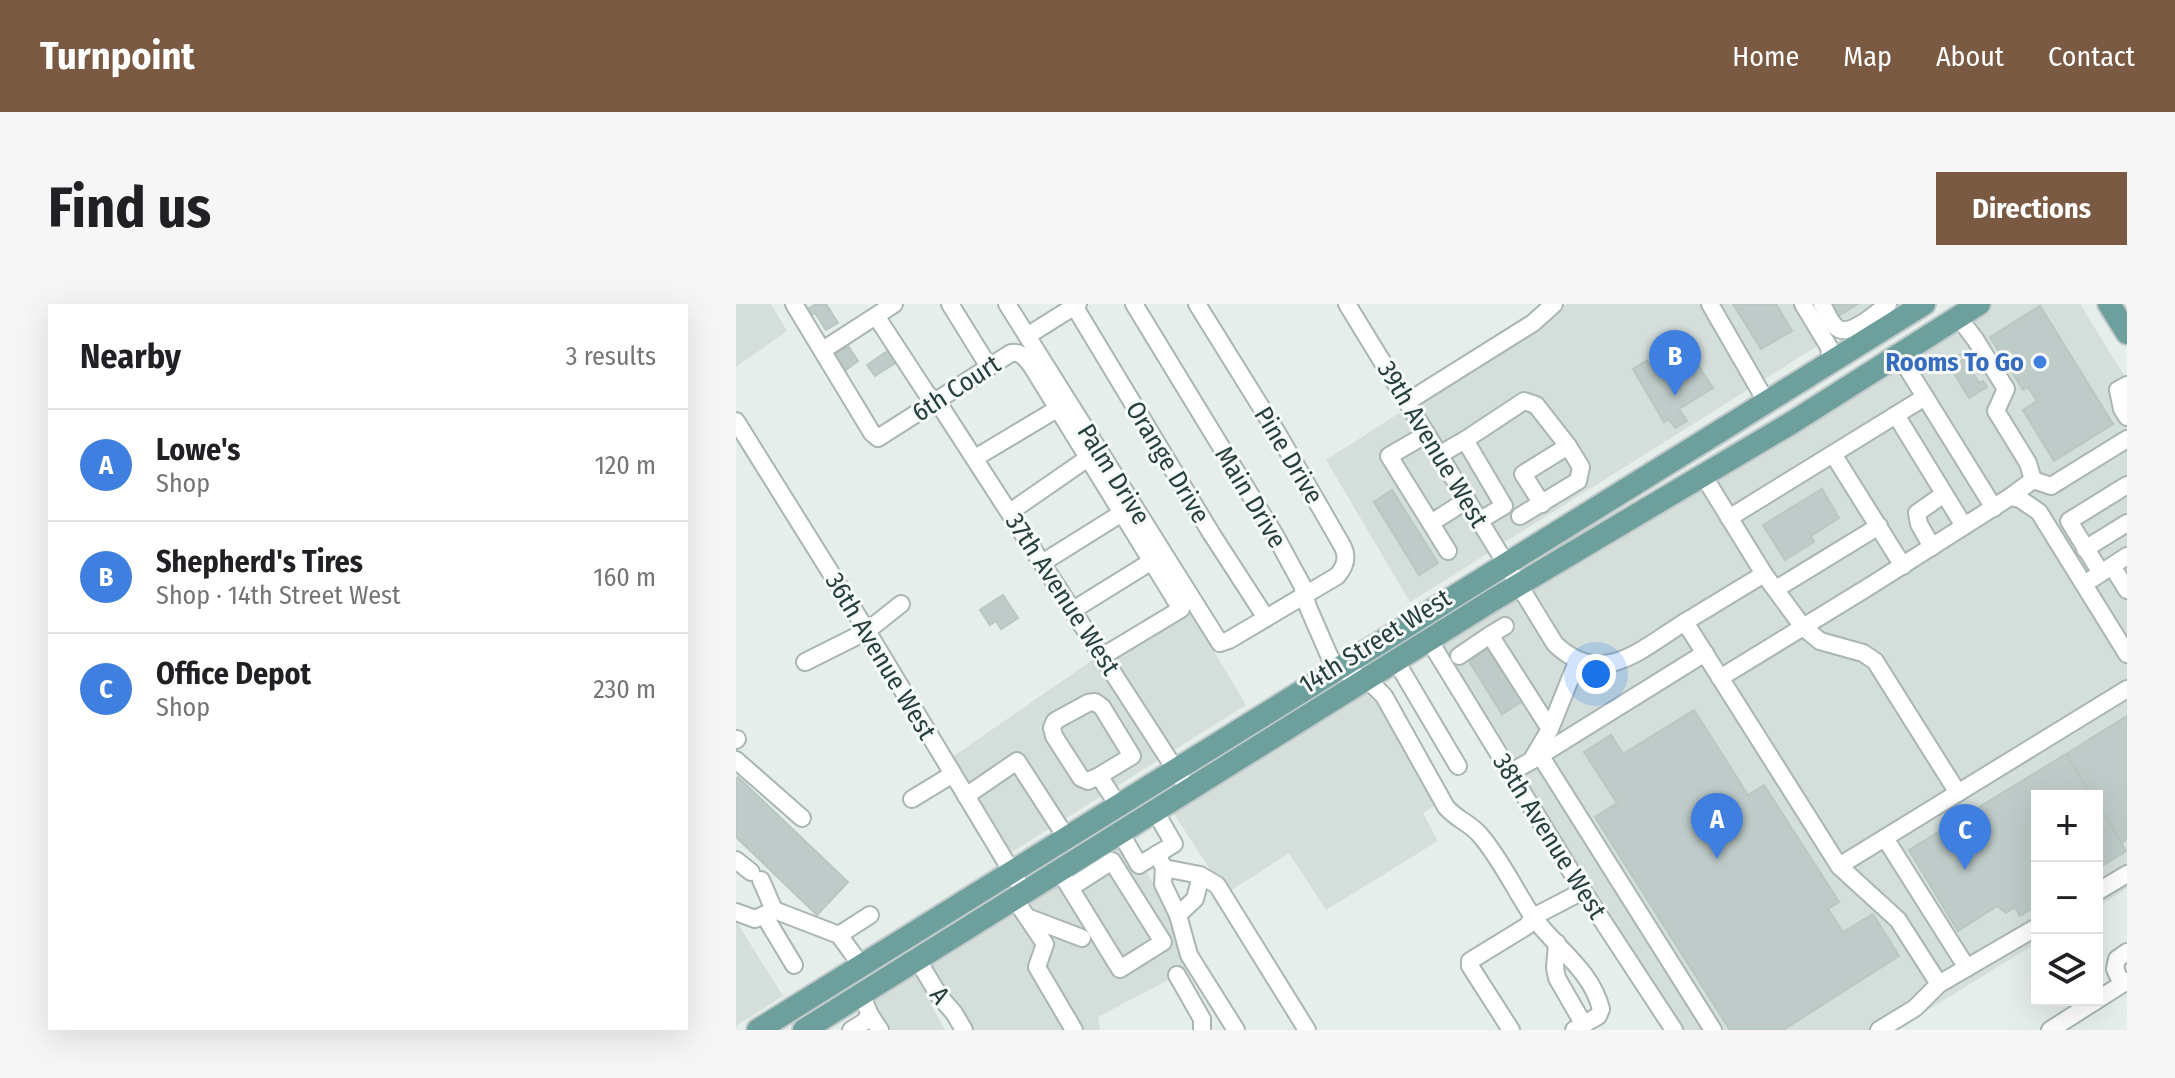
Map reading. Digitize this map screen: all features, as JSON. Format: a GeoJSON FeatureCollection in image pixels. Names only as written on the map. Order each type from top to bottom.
{"type":"FeatureCollection","features":[{"type":"Feature","properties":{"kind":"main road","name":"14th Street West"},"geometry":{"type":"LineString","coordinates":[[758,1030],[1924,304]]}},
{"type":"Feature","properties":{"kind":"main road","name":"14th Street West"},"geometry":{"type":"LineString","coordinates":[[812,1028],[865,1004],[917,959],[1064,879],[1120,832],[1188,789],[1518,585],[1793,422],[1979,304]]}},
{"type":"Feature","properties":{"kind":"main road"},"geometry":{"type":"LineString","coordinates":[[2109,304],[2127,333]]}},
{"type":"Feature","properties":{"kind":"main road"},"geometry":{"type":"LineString","coordinates":[[1736,455],[1827,385],[1831,377],[1831,362]]}},
{"type":"Feature","properties":{"kind":"street"},"geometry":{"type":"LineString","coordinates":[[794,304],[823,350],[882,311]]}},
{"type":"Feature","properties":{"kind":"street"},"geometry":{"type":"LineString","coordinates":[[950,304],[989,367]]}},
{"type":"Feature","properties":{"kind":"street","name":"Palm Drive"},"geometry":{"type":"LineString","coordinates":[[1007,304],[1220,643]]}},
{"type":"Feature","properties":{"kind":"street","name":"Main Drive"},"geometry":{"type":"LineString","coordinates":[[1134,304],[1276,537],[1302,585],[1335,669]]}},
{"type":"Feature","properties":{"kind":"street","name":"Pine Drive"},"geometry":{"type":"LineString","coordinates":[[1197,304],[1279,436],[1345,552],[1345,564],[1337,576],[1220,643]]}},
{"type":"Feature","properties":{"kind":"street","name":"39th Avenue West"},"geometry":{"type":"LineString","coordinates":[[1347,304],[1555,644],[1577,662]]}},
{"type":"Feature","properties":{"kind":"street"},"geometry":{"type":"LineString","coordinates":[[1407,402],[1533,323],[1554,304]]}},
{"type":"Feature","properties":{"kind":"street"},"geometry":{"type":"LineString","coordinates":[[1710,304],[1767,403]]}},
{"type":"Feature","properties":{"kind":"street"},"geometry":{"type":"LineString","coordinates":[[1803,304],[1829,347],[1831,362]]}},
{"type":"Feature","properties":{"kind":"street"},"geometry":{"type":"LineString","coordinates":[[1822,304],[1836,328],[1845,331],[1853,329],[1888,304]]}},
{"type":"Feature","properties":{"kind":"street"},"geometry":{"type":"LineString","coordinates":[[1027,336],[1075,305]]}},
{"type":"Feature","properties":{"kind":"street","name":"Orange Drive"},"geometry":{"type":"LineString","coordinates":[[1075,305],[1211,533],[1266,618]]}},
{"type":"Feature","properties":{"kind":"street","name":"37th Avenue West"},"geometry":{"type":"LineString","coordinates":[[882,311],[927,394],[936,401],[975,458],[1188,789]]}},
{"type":"Feature","properties":{"kind":"street"},"geometry":{"type":"LineString","coordinates":[[1958,317],[2006,389],[1996,411],[2028,463],[2033,480]]}},
{"type":"Feature","properties":{"kind":"street","name":"6th Court"},"geometry":{"type":"LineString","coordinates":[[823,350],[872,433],[878,438],[1011,353],[1019,353],[1031,365],[1057,409]]}},
{"type":"Feature","properties":{"kind":"street"},"geometry":{"type":"LineString","coordinates":[[1899,355],[1994,508]]}},
{"type":"Feature","properties":{"kind":"street"},"geometry":{"type":"LineString","coordinates":[[2127,385],[2118,390],[2127,417]]}},
{"type":"Feature","properties":{"kind":"street"},"geometry":{"type":"LineString","coordinates":[[1729,518],[1925,397]]}},
{"type":"Feature","properties":{"kind":"street"},"geometry":{"type":"LineString","coordinates":[[1439,455],[1524,401],[1536,405],[1581,467],[1578,481],[1520,516]]}},
{"type":"Feature","properties":{"kind":"street"},"geometry":{"type":"LineString","coordinates":[[975,458],[1057,409],[1181,609],[1103,656]]}},
{"type":"Feature","properties":{"kind":"street"},"geometry":{"type":"LineString","coordinates":[[1896,415],[1964,526]]}},
{"type":"Feature","properties":{"kind":"street","name":"36th Avenue West"},"geometry":{"type":"LineString","coordinates":[[736,421],[1012,872],[1022,902],[1045,944],[1037,967],[1074,1030]]}},
{"type":"Feature","properties":{"kind":"street"},"geometry":{"type":"LineString","coordinates":[[1427,434],[1389,456],[1448,551]]}},
{"type":"Feature","properties":{"kind":"street"},"geometry":{"type":"LineString","coordinates":[[2033,480],[2051,486],[2127,439]]}},
{"type":"Feature","properties":{"kind":"street"},"geometry":{"type":"LineString","coordinates":[[1465,440],[1504,506],[1479,521]]}},
{"type":"Feature","properties":{"kind":"street"},"geometry":{"type":"LineString","coordinates":[[1542,504],[1523,474],[1568,446]]}},
{"type":"Feature","properties":{"kind":"street"},"geometry":{"type":"LineString","coordinates":[[1833,454],[1903,566]]}},
{"type":"Feature","properties":{"kind":"street"},"geometry":{"type":"LineString","coordinates":[[1010,512],[1088,458]]}},
{"type":"Feature","properties":{"kind":"street"},"geometry":{"type":"LineString","coordinates":[[1703,475],[1764,574],[1803,627],[1820,641],[1863,653],[1875,661],[1958,793]]}},
{"type":"Feature","properties":{"kind":"street"},"geometry":{"type":"LineString","coordinates":[[1720,678],[1903,566],[2033,480]]}},
{"type":"Feature","properties":{"kind":"street"},"geometry":{"type":"LineString","coordinates":[[2127,485],[2069,521],[2085,549],[2127,590]]}},
{"type":"Feature","properties":{"kind":"street"},"geometry":{"type":"LineString","coordinates":[[1932,547],[1919,524],[1917,513],[1944,494]]}},
{"type":"Feature","properties":{"kind":"street"},"geometry":{"type":"LineString","coordinates":[[2010,497],[2027,502],[2039,512],[2127,654]]}},
{"type":"Feature","properties":{"kind":"street"},"geometry":{"type":"LineString","coordinates":[[1431,523],[1467,500]]}},
{"type":"Feature","properties":{"kind":"street"},"geometry":{"type":"LineString","coordinates":[[1042,563],[1122,513]]}},
{"type":"Feature","properties":{"kind":"street"},"geometry":{"type":"LineString","coordinates":[[2085,549],[2127,523]]}},
{"type":"Feature","properties":{"kind":"street"},"geometry":{"type":"LineString","coordinates":[[1776,589],[1879,526]]}},
{"type":"Feature","properties":{"kind":"street"},"geometry":{"type":"LineString","coordinates":[[2084,584],[2127,556]]}},
{"type":"Feature","properties":{"kind":"street"},"geometry":{"type":"LineString","coordinates":[[1073,610],[1152,561]]}},
{"type":"Feature","properties":{"kind":"street"},"geometry":{"type":"LineString","coordinates":[[1536,758],[1577,662],[1600,666],[1618,662],[1764,574]]}},
{"type":"Feature","properties":{"kind":"street"},"geometry":{"type":"LineString","coordinates":[[805,662],[867,631],[901,604]]}},
{"type":"Feature","properties":{"kind":"street"},"geometry":{"type":"LineString","coordinates":[[1685,622],[1839,866],[1898,920],[1939,984]]}},
{"type":"Feature","properties":{"kind":"street"},"geometry":{"type":"LineString","coordinates":[[1459,656],[1498,631],[1550,729]]}},
{"type":"Feature","properties":{"kind":"street","name":"38th Avenue West"},"geometry":{"type":"LineString","coordinates":[[1429,640],[1583,891],[1674,1030]]}},
{"type":"Feature","properties":{"kind":"street"},"geometry":{"type":"LineString","coordinates":[[1511,772],[1705,653]]}},
{"type":"Feature","properties":{"kind":"street"},"geometry":{"type":"LineString","coordinates":[[1396,661],[1458,766]]}},
{"type":"Feature","properties":{"kind":"street"},"geometry":{"type":"LineString","coordinates":[[1335,669],[1367,679],[1384,696],[1446,807],[1473,827],[1533,917],[1557,943],[1587,976],[1601,1009],[1598,1016],[1579,1027],[1557,978],[1557,943]]}},
{"type":"Feature","properties":{"kind":"street"},"geometry":{"type":"LineString","coordinates":[[1839,866],[2127,689]]}},
{"type":"Feature","properties":{"kind":"street"},"geometry":{"type":"LineString","coordinates":[[1088,703],[1099,703],[1132,756],[1099,776],[1088,781],[1081,778],[1052,728],[1055,721],[1088,703]]}},
{"type":"Feature","properties":{"kind":"street"},"geometry":{"type":"LineString","coordinates":[[1536,758],[1713,1030]]}},
{"type":"Feature","properties":{"kind":"street"},"geometry":{"type":"LineString","coordinates":[[736,760],[802,818]]}},
{"type":"Feature","properties":{"kind":"street"},"geometry":{"type":"LineString","coordinates":[[966,796],[1017,761],[1066,837]]}},
{"type":"Feature","properties":{"kind":"street"},"geometry":{"type":"LineString","coordinates":[[912,799],[953,774]]}},
{"type":"Feature","properties":{"kind":"street"},"geometry":{"type":"LineString","coordinates":[[1099,776],[1118,805]]}},
{"type":"Feature","properties":{"kind":"street"},"geometry":{"type":"LineString","coordinates":[[1155,811],[1174,844],[1160,861],[1163,884],[1178,915],[1189,955],[1236,1030]]}},
{"type":"Feature","properties":{"kind":"street"},"geometry":{"type":"LineString","coordinates":[[1120,832],[1139,865],[1160,861],[1217,885],[1307,1030]]}},
{"type":"Feature","properties":{"kind":"street"},"geometry":{"type":"LineString","coordinates":[[1885,838],[1967,968]]}},
{"type":"Feature","properties":{"kind":"street"},"geometry":{"type":"LineString","coordinates":[[736,860],[756,876],[769,913],[794,965]]}},
{"type":"Feature","properties":{"kind":"street"},"geometry":{"type":"LineString","coordinates":[[1022,902],[1094,942],[1120,969],[1163,942],[1112,861],[1064,879],[1094,942]]}},
{"type":"Feature","properties":{"kind":"street"},"geometry":{"type":"LineString","coordinates":[[2103,888],[2127,874]]}},
{"type":"Feature","properties":{"kind":"street"},"geometry":{"type":"LineString","coordinates":[[1178,915],[1195,899],[1201,876]]}},
{"type":"Feature","properties":{"kind":"street"},"geometry":{"type":"LineString","coordinates":[[1511,1030],[1470,966],[1470,961],[1527,926],[1533,917],[1583,891]]}},
{"type":"Feature","properties":{"kind":"street"},"geometry":{"type":"LineString","coordinates":[[736,912],[755,919],[769,913],[839,935],[861,965]]}},
{"type":"Feature","properties":{"kind":"street"},"geometry":{"type":"LineString","coordinates":[[839,935],[870,915]]}},
{"type":"Feature","properties":{"kind":"street"},"geometry":{"type":"LineString","coordinates":[[1879,1030],[1915,1008],[1939,984],[2031,931]]}},
{"type":"Feature","properties":{"kind":"street"},"geometry":{"type":"LineString","coordinates":[[2050,1030],[2125,982],[2115,969],[2117,959],[2127,952]]}},
{"type":"Feature","properties":{"kind":"street","name":"A"},"geometry":{"type":"LineString","coordinates":[[917,959],[964,1030]]}},
{"type":"Feature","properties":{"kind":"street"},"geometry":{"type":"LineString","coordinates":[[1177,975],[1200,1014],[1202,1030]]}},
{"type":"Feature","properties":{"kind":"street"},"geometry":{"type":"LineString","coordinates":[[940,997],[938,1002],[954,1030]]}},
{"type":"Feature","properties":{"kind":"street"},"geometry":{"type":"LineString","coordinates":[[851,1030],[864,1022],[865,1004]]}},
{"type":"Feature","properties":{"kind":"street"},"geometry":{"type":"LineString","coordinates":[[865,1004],[880,1030]]}},
{"type":"Feature","properties":{"kind":"shaded area"},"geometry":{"type":"Polygon","coordinates":[[[736,304],[771,304],[787,331],[736,367],[736,304]]]}},
{"type":"Feature","properties":{"kind":"shaded area"},"geometry":{"type":"Polygon","coordinates":[[[1567,304],[1880,304],[1502,544],[1417,404],[1567,304]]]}},
{"type":"Feature","properties":{"kind":"shaded area"},"geometry":{"type":"Polygon","coordinates":[[[1991,304],[2080,304],[2127,380],[2127,888],[2103,903],[2103,790],[2031,790],[2031,947],[1895,1030],[1682,1030],[1589,887],[1515,760],[1440,641],[1796,427],[1991,304]]]}},
{"type":"Feature","properties":{"kind":"shaded area"},"geometry":{"type":"Polygon","coordinates":[[[1404,410],[1490,552],[1410,602],[1326,460],[1404,410]]]}},
{"type":"Feature","properties":{"kind":"shaded area"},"geometry":{"type":"Polygon","coordinates":[[[1182,598],[1246,705],[1009,854],[951,758],[1182,598]]]}},
{"type":"Feature","properties":{"kind":"shaded area"},"geometry":{"type":"Polygon","coordinates":[[[1369,687],[1442,801],[1423,813],[1438,841],[1326,910],[1289,853],[1226,894],[1170,808],[1369,687]]]}},
{"type":"Feature","properties":{"kind":"shaded area"},"geometry":{"type":"Polygon","coordinates":[[[1127,835],[1181,934],[1177,938],[1187,970],[1183,972],[1179,967],[1168,974],[1170,979],[1098,1017],[1100,1030],[973,1030],[948,992],[944,991],[927,960],[1127,835]]]}},
{"type":"Feature","properties":{"kind":"shaded area"},"geometry":{"type":"Polygon","coordinates":[[[736,921],[783,996],[736,1026],[736,921]]]}},
{"type":"Feature","properties":{"kind":"shaded area"},"geometry":{"type":"Polygon","coordinates":[[[914,968],[932,998],[931,1005],[945,1030],[863,1030],[870,996],[914,968]]]}},
{"type":"Feature","properties":{"kind":"building"},"geometry":{"type":"Polygon","coordinates":[[[816,304],[826,304],[838,323],[826,330],[815,313],[810,316],[806,310],[816,304]]]}},
{"type":"Feature","properties":{"kind":"building"},"geometry":{"type":"Polygon","coordinates":[[[1733,304],[1776,304],[1792,331],[1761,349],[1733,304]]]}},
{"type":"Feature","properties":{"kind":"building"},"geometry":{"type":"Polygon","coordinates":[[[1826,304],[1858,304],[1835,318],[1826,304]]]}},
{"type":"Feature","properties":{"kind":"building","name":"Rooms To Go"},"geometry":{"type":"Polygon","coordinates":[[[2040,306],[2113,424],[2054,461],[2023,410],[2037,401],[2028,387],[2023,390],[1990,337],[2040,306]]]}},
{"type":"Feature","properties":{"kind":"building"},"geometry":{"type":"Polygon","coordinates":[[[848,346],[858,361],[843,372],[832,356],[848,346]]]}},
{"type":"Feature","properties":{"kind":"building"},"geometry":{"type":"Polygon","coordinates":[[[889,350],[897,362],[875,376],[867,365],[889,350]]]}},
{"type":"Feature","properties":{"kind":"building"},"geometry":{"type":"Polygon","coordinates":[[[1961,354],[1979,383],[1983,381],[1987,387],[1969,398],[1947,362],[1961,354]]]}},
{"type":"Feature","properties":{"kind":"building"},"geometry":{"type":"Polygon","coordinates":[[[1693,357],[1713,388],[1679,409],[1687,421],[1675,428],[1669,419],[1664,422],[1633,369],[1647,360],[1659,378],[1693,357]]]}},
{"type":"Feature","properties":{"kind":"building"},"geometry":{"type":"Polygon","coordinates":[[[1822,489],[1839,518],[1811,536],[1814,542],[1785,560],[1763,525],[1822,489]]]}},
{"type":"Feature","properties":{"kind":"building"},"geometry":{"type":"Polygon","coordinates":[[[1392,490],[1438,563],[1419,575],[1374,502],[1392,490]]]}},
{"type":"Feature","properties":{"kind":"building"},"geometry":{"type":"Polygon","coordinates":[[[1003,595],[1018,618],[1001,629],[996,621],[990,625],[980,610],[1003,595]]]}},
{"type":"Feature","properties":{"kind":"building"},"geometry":{"type":"Polygon","coordinates":[[[1491,647],[1524,700],[1502,714],[1469,661],[1491,647]]]}},
{"type":"Feature","properties":{"kind":"building"},"geometry":{"type":"Polygon","coordinates":[[[1694,710],[1748,795],[1764,785],[1839,902],[1828,909],[1843,932],[1873,914],[1899,956],[1783,1030],[1730,1030],[1595,817],[1617,803],[1584,752],[1611,735],[1623,754],[1694,710]]]}},
{"type":"Feature","properties":{"kind":"building"},"geometry":{"type":"Polygon","coordinates":[[[2127,716],[2127,839],[2122,843],[2103,813],[2103,790],[2088,790],[2066,754],[2127,716]]]}},
{"type":"Feature","properties":{"kind":"building"},"geometry":{"type":"Polygon","coordinates":[[[2066,754],[2088,790],[2031,790],[2031,909],[2020,916],[2015,907],[2006,913],[1997,906],[1958,931],[1909,850],[2066,754]]]}},
{"type":"Feature","properties":{"kind":"building"},"geometry":{"type":"Polygon","coordinates":[[[738,777],[848,882],[817,915],[736,837],[738,777]]]}},
{"type":"Feature","properties":{"kind":"building"},"geometry":{"type":"Polygon","coordinates":[[[2103,813],[2126,851],[2103,865],[2103,813]]]}},
{"type":"Feature","properties":{"kind":"place","name":"Rooms To Go"},"geometry":{"type":"Point","coordinates":[2040,362]}},
{"type":"Feature","properties":{"kind":"place","name":"Shepherd's Tires"},"geometry":{"type":"Point","coordinates":[1675,396]}},
{"type":"Feature","properties":{"kind":"place","name":"Lowe's"},"geometry":{"type":"Point","coordinates":[1717,859]}},
{"type":"Feature","properties":{"kind":"place","name":"Office Depot"},"geometry":{"type":"Point","coordinates":[1965,870]}}]}
